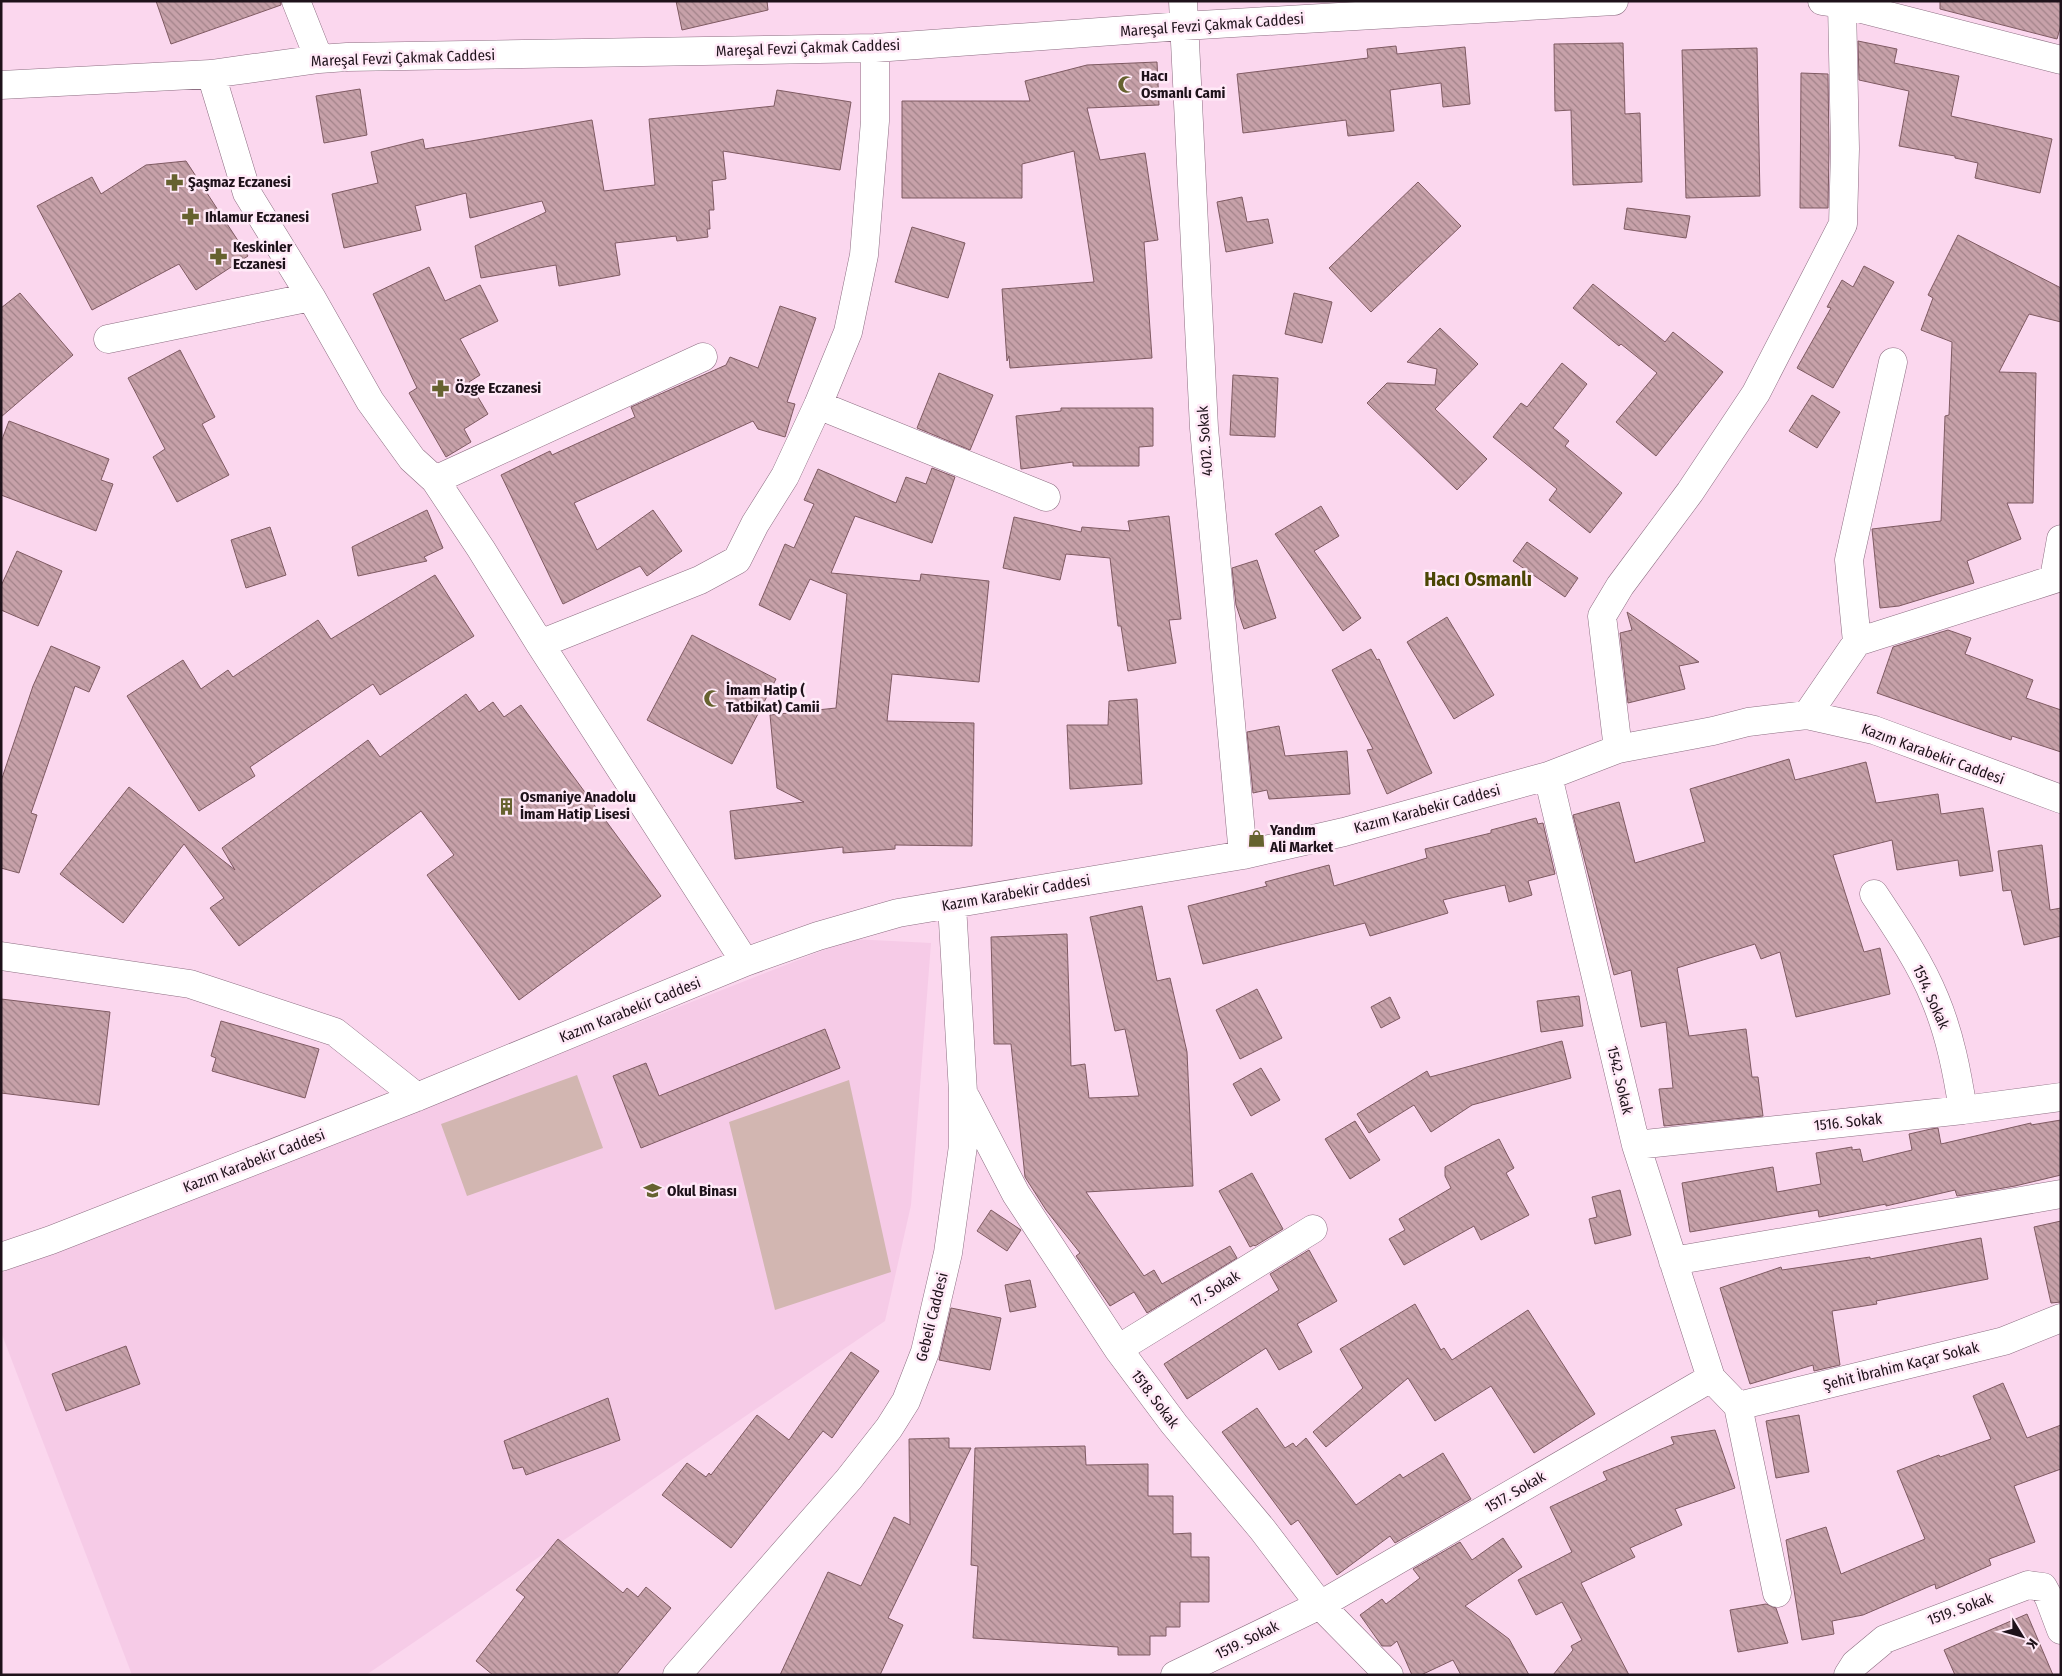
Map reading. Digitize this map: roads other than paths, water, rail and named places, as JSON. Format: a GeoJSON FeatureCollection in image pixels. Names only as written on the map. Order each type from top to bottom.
{"type":"FeatureCollection","features":[{"type":"Feature","properties":{"kind":"street"},"geometry":{"type":"LineString","coordinates":[[296,1],[319,59]]}},
{"type":"Feature","properties":{"kind":"street","name":"Mareşal Fevzi Çakmak Caddesi"},"geometry":{"type":"LineString","coordinates":[[1,85],[211,74],[319,59],[357,57],[875,48],[1183,13],[1614,1]]}},
{"type":"Feature","properties":{"kind":"street"},"geometry":{"type":"LineString","coordinates":[[1618,749],[1602,616],[1620,586],[1690,492],[1756,393],[1843,224],[1845,149],[1832,3],[2061,60]]}},
{"type":"Feature","properties":{"kind":"street","name":"4012. Sokak"},"geometry":{"type":"LineString","coordinates":[[1183,13],[1204,428],[1243,855]]}},
{"type":"Feature","properties":{"kind":"street"},"geometry":{"type":"LineString","coordinates":[[540,644],[700,580],[737,560],[755,524],[785,476],[818,405],[848,332],[864,255],[875,121],[875,48]]}},
{"type":"Feature","properties":{"kind":"street"},"geometry":{"type":"LineString","coordinates":[[211,74],[247,193],[311,297],[370,400],[412,459],[435,480],[481,548],[540,644],[745,962]]}},
{"type":"Feature","properties":{"kind":"street"},"geometry":{"type":"LineString","coordinates":[[108,339],[311,297]]}},
{"type":"Feature","properties":{"kind":"street"},"geometry":{"type":"LineString","coordinates":[[435,480],[703,358]]}},
{"type":"Feature","properties":{"kind":"street"},"geometry":{"type":"LineString","coordinates":[[1857,642],[1849,560],[1893,362]]}},
{"type":"Feature","properties":{"kind":"street"},"geometry":{"type":"LineString","coordinates":[[818,405],[1046,497]]}},
{"type":"Feature","properties":{"kind":"street"},"geometry":{"type":"LineString","coordinates":[[1807,715],[1857,642],[2057,577],[2061,539]]}},
{"type":"Feature","properties":{"kind":"street","name":"Kazım Karabekir Caddesi"},"geometry":{"type":"LineString","coordinates":[[1,1257],[60,1237],[417,1097],[745,962],[818,936],[898,913],[1243,855],[1389,821],[1548,776],[1618,749],[1713,731],[1748,722],[1807,715],[1874,730],[2061,799]]}},
{"type":"Feature","properties":{"kind":"street","name":"1542. Sokak"},"geometry":{"type":"LineString","coordinates":[[1548,776],[1636,1145],[1711,1378]]}},
{"type":"Feature","properties":{"kind":"street","name":"1514. Sokak"},"geometry":{"type":"LineString","coordinates":[[1874,894],[1901,936],[1936,1000],[1946,1028],[1955,1064],[1963,1110]]}},
{"type":"Feature","properties":{"kind":"street","name":"Gebeli Caddesi"},"geometry":{"type":"LineString","coordinates":[[677,1675],[849,1478],[889,1428],[906,1401],[925,1352],[948,1253],[963,1146],[963,1092],[952,905]]}},
{"type":"Feature","properties":{"kind":"street"},"geometry":{"type":"LineString","coordinates":[[1,956],[190,984],[335,1032],[417,1097]]}},
{"type":"Feature","properties":{"kind":"street","name":"1518. Sokak"},"geometry":{"type":"LineString","coordinates":[[963,1092],[1016,1194],[1118,1349],[1174,1424],[1262,1529],[1320,1605],[1389,1675]]}},
{"type":"Feature","properties":{"kind":"street","name":"1516. Sokak"},"geometry":{"type":"LineString","coordinates":[[1636,1145],[1963,1110],[2061,1097]]}},
{"type":"Feature","properties":{"kind":"street"},"geometry":{"type":"LineString","coordinates":[[1673,1261],[2061,1194]]}},
{"type":"Feature","properties":{"kind":"street","name":"17. Sokak"},"geometry":{"type":"LineString","coordinates":[[1118,1349],[1313,1229]]}},
{"type":"Feature","properties":{"kind":"street","name":"Şehit İbrahim Kaçar Sokak"},"geometry":{"type":"LineString","coordinates":[[1738,1406],[2004,1341],[2061,1318]]}},
{"type":"Feature","properties":{"kind":"street"},"geometry":{"type":"LineString","coordinates":[[1711,1378],[1738,1406],[1777,1593]]}},
{"type":"Feature","properties":{"kind":"street","name":"1517. Sokak"},"geometry":{"type":"LineString","coordinates":[[1320,1605],[1711,1378]]}},
{"type":"Feature","properties":{"kind":"street","name":"1519. Sokak"},"geometry":{"type":"LineString","coordinates":[[1848,1675],[1855,1664],[1885,1638],[2028,1585],[2043,1587],[2061,1630]]}},
{"type":"Feature","properties":{"kind":"street","name":"1519. Sokak"},"geometry":{"type":"LineString","coordinates":[[1175,1675],[1320,1605]]}},
{"type":"Feature","properties":{"kind":"place","name":"Hacı Osmanlı Cami"},"geometry":{"type":"Point","coordinates":[1127,85]}},
{"type":"Feature","properties":{"kind":"place","name":"Şaşmaz Eczanesi"},"geometry":{"type":"Point","coordinates":[174,182]}},
{"type":"Feature","properties":{"kind":"place","name":"Ihlamur Eczanesi"},"geometry":{"type":"Point","coordinates":[191,217]}},
{"type":"Feature","properties":{"kind":"place","name":"Keskinler Eczanesi"},"geometry":{"type":"Point","coordinates":[219,256]}},
{"type":"Feature","properties":{"kind":"place","name":"Özge Eczanesi"},"geometry":{"type":"Point","coordinates":[441,388]}},
{"type":"Feature","properties":{"kind":"place","name":"İmam Hatip ( Tatbikat) Camii"},"geometry":{"type":"Point","coordinates":[712,699]}},
{"type":"Feature","properties":{"kind":"place","name":"Osmaniye Anadolu İmam Hatip Lisesi"},"geometry":{"type":"Point","coordinates":[506,806]}},
{"type":"Feature","properties":{"kind":"place","name":"Yandım Ali Market"},"geometry":{"type":"Point","coordinates":[1256,839]}},
{"type":"Feature","properties":{"kind":"place","name":"Okul Binası"},"geometry":{"type":"Point","coordinates":[653,1191]}},
{"type":"Feature","properties":{"kind":"district","name":"Hacı Osmanlı"},"geometry":{"type":"Point","coordinates":[1478,579]}}]}
